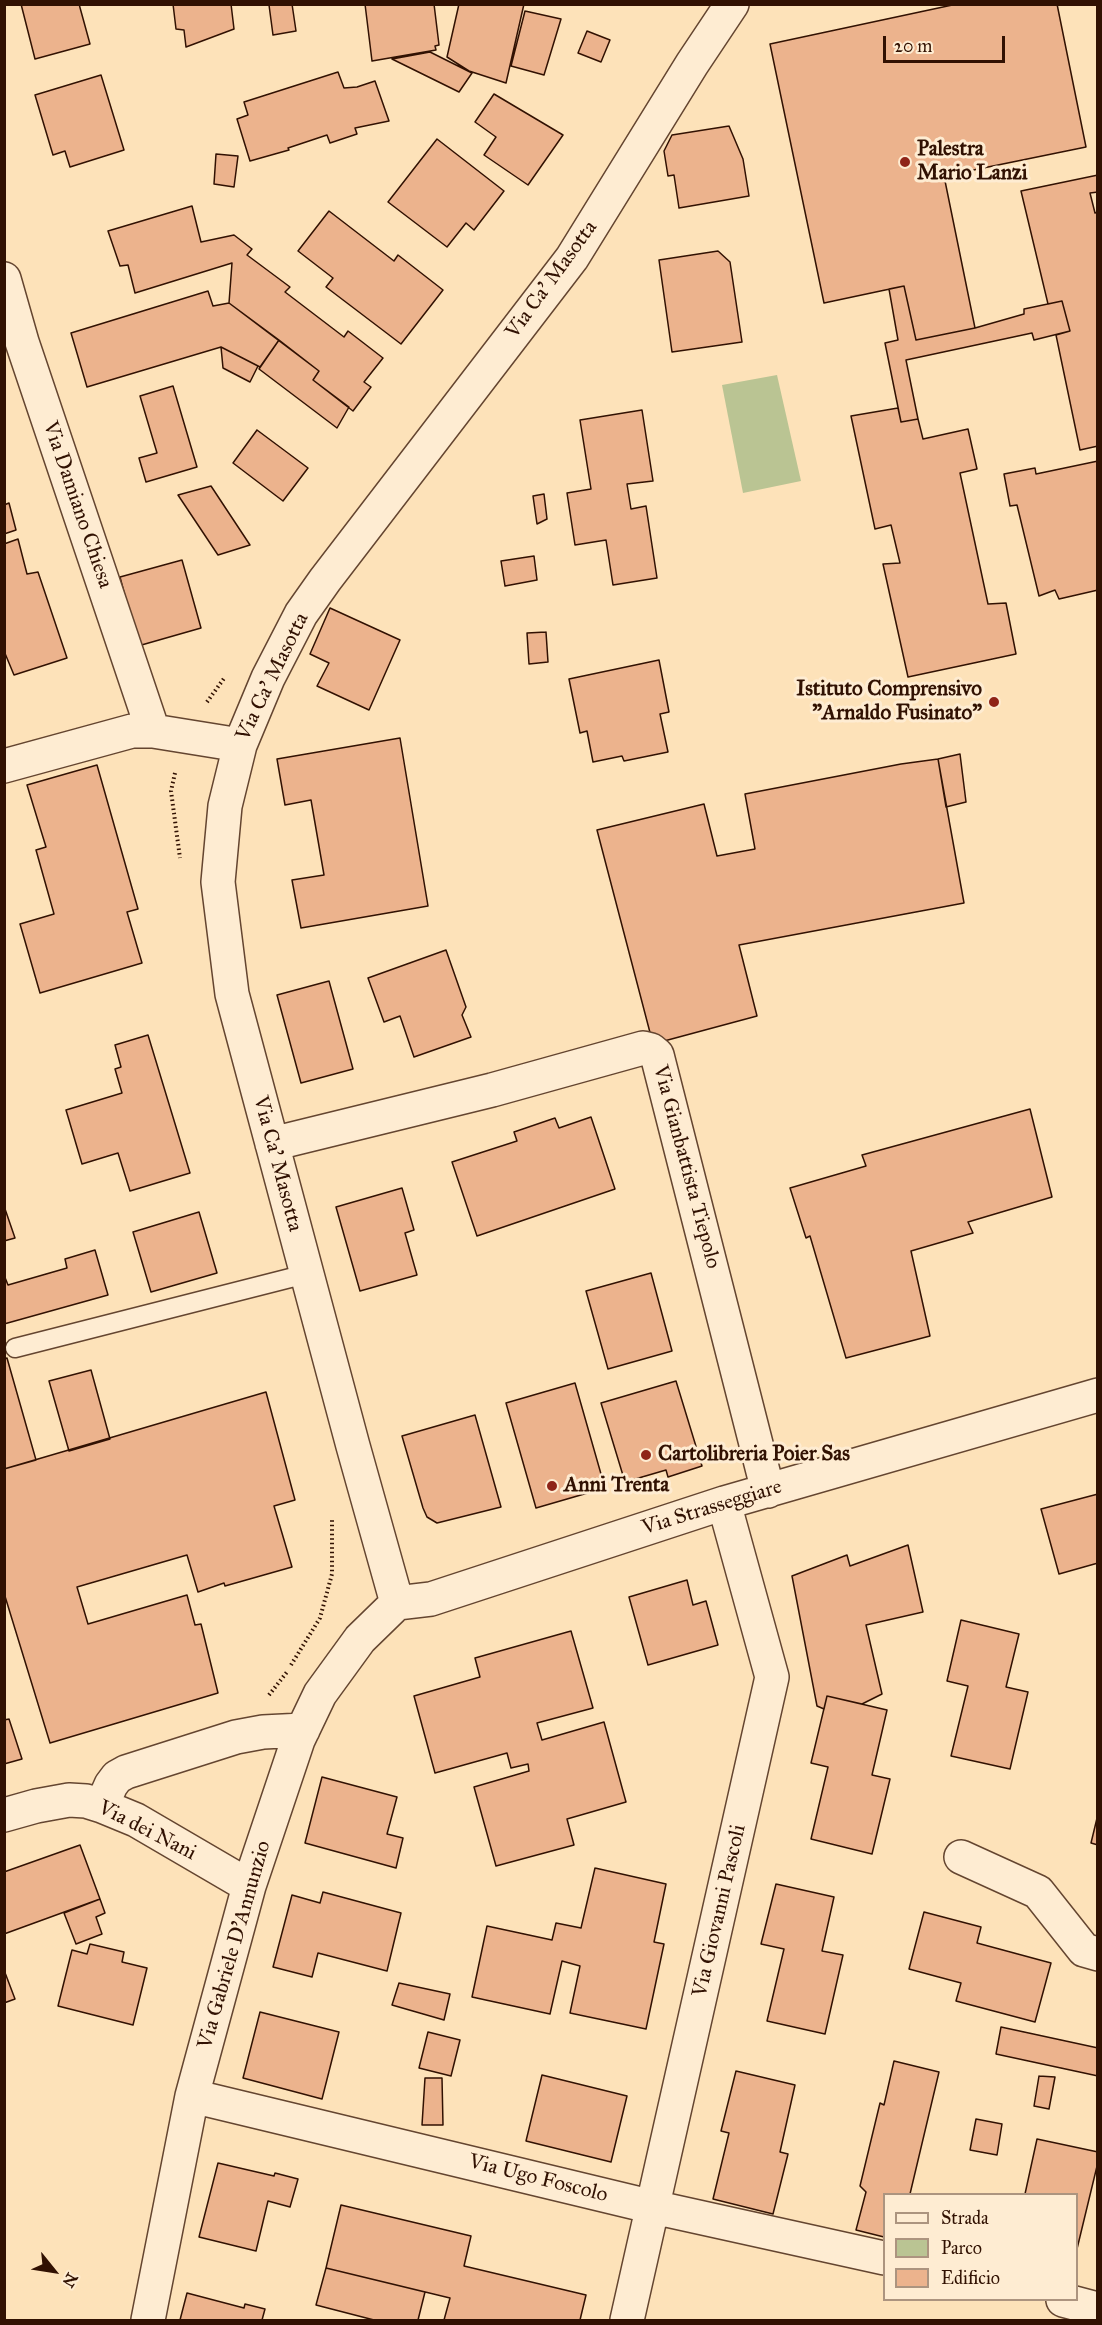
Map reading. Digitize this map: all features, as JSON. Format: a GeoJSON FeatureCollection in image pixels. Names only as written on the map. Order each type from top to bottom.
{"type":"FeatureCollection","features":[{"type":"Feature","properties":{"kind":"street","name":"Via Ca' Masotta"},"geometry":{"type":"LineString","coordinates":[[397,1603],[232,994],[218,882],[225,806],[240,745],[268,678],[301,614],[572,258],[692,64],[732,4]]}},
{"type":"Feature","properties":{"kind":"street","name":"Via Damiano Chiesa"},"geometry":{"type":"LineString","coordinates":[[4,279],[13,345],[168,734]]}},
{"type":"Feature","properties":{"kind":"street"},"geometry":{"type":"LineString","coordinates":[[4,766],[132,731],[240,745]]}},
{"type":"Feature","properties":{"kind":"street","name":"Via Gianbattista Tiepolo"},"geometry":{"type":"LineString","coordinates":[[272,1144],[492,1090],[643,1048],[651,1050],[657,1055],[768,1491]]}},
{"type":"Feature","properties":{"kind":"street","name":"Via Strasseggiare"},"geometry":{"type":"LineString","coordinates":[[397,1603],[431,1599],[724,1503],[1098,1395]]}},
{"type":"Feature","properties":{"kind":"street","name":"Via Giovanni Pascoli"},"geometry":{"type":"LineString","coordinates":[[627,2320],[772,1677],[724,1503]]}},
{"type":"Feature","properties":{"kind":"street","name":"Via Gabriele D'Annunzio"},"geometry":{"type":"LineString","coordinates":[[148,2320],[192,2096],[249,1886],[303,1730],[320,1694],[360,1639],[397,1603]]}},
{"type":"Feature","properties":{"kind":"street"},"geometry":{"type":"LineString","coordinates":[[107,1808],[107,1794],[111,1785],[117,1777],[126,1772],[236,1737],[263,1732],[303,1730]]}},
{"type":"Feature","properties":{"kind":"street","name":"Via dei Nani"},"geometry":{"type":"LineString","coordinates":[[4,1815],[69,1800],[86,1801],[136,1821],[249,1886]]}},
{"type":"Feature","properties":{"kind":"street"},"geometry":{"type":"LineString","coordinates":[[961,1857],[1038,1892],[1084,1950],[1098,1954]]}},
{"type":"Feature","properties":{"kind":"street","name":"Via Ugo Foscolo"},"geometry":{"type":"LineString","coordinates":[[192,2096],[653,2207],[883,2258]]}},
{"type":"Feature","properties":{"kind":"street"},"geometry":{"type":"LineString","coordinates":[[1067,2301],[1097,2308],[1095,2320]]}},
{"type":"Feature","properties":{"kind":"lane"},"geometry":{"type":"LineString","coordinates":[[15,1348],[306,1274]]}},
{"type":"Feature","properties":{"kind":"path"},"geometry":{"type":"LineString","coordinates":[[181,861],[171,791],[168,734],[229,672]]}},
{"type":"Feature","properties":{"kind":"path"},"geometry":{"type":"LineString","coordinates":[[288,1671],[320,1618],[332,1574],[332,1518]]}},
{"type":"Feature","properties":{"kind":"green space"},"geometry":{"type":"Polygon","coordinates":[[[777,375],[801,481],[743,493],[722,385],[777,375]]]}},
{"type":"Feature","properties":{"kind":"building"},"geometry":{"type":"Polygon","coordinates":[[[21,4],[79,4],[90,44],[35,59],[21,4]]]}},
{"type":"Feature","properties":{"kind":"building"},"geometry":{"type":"Polygon","coordinates":[[[173,4],[231,4],[234,29],[186,47],[184,30],[176,29],[173,4]]]}},
{"type":"Feature","properties":{"kind":"building"},"geometry":{"type":"Polygon","coordinates":[[[292,4],[296,31],[273,35],[269,5],[292,4]]]}},
{"type":"Feature","properties":{"kind":"building"},"geometry":{"type":"Polygon","coordinates":[[[365,4],[434,4],[439,45],[435,46],[436,50],[372,61],[365,4]]]}},
{"type":"Feature","properties":{"kind":"building"},"geometry":{"type":"Polygon","coordinates":[[[459,4],[524,4],[506,83],[469,71],[447,57],[459,4]]]}},
{"type":"Feature","properties":{"kind":"building","name":"Palestra Mario Lanzi"},"geometry":{"type":"Polygon","coordinates":[[[957,4],[1057,4],[1086,147],[944,176],[975,328],[916,340],[904,286],[824,303],[770,44],[957,4]]]}},
{"type":"Feature","properties":{"kind":"building"},"geometry":{"type":"Polygon","coordinates":[[[525,11],[561,19],[544,75],[511,66],[525,11]]]}},
{"type":"Feature","properties":{"kind":"building"},"geometry":{"type":"Polygon","coordinates":[[[587,31],[610,40],[601,62],[578,53],[587,31]]]}},
{"type":"Feature","properties":{"kind":"building"},"geometry":{"type":"Polygon","coordinates":[[[430,52],[472,73],[459,92],[392,59],[430,52]]]}},
{"type":"Feature","properties":{"kind":"building"},"geometry":{"type":"Polygon","coordinates":[[[338,72],[344,88],[357,87],[375,81],[389,121],[355,128],[357,134],[330,143],[327,135],[288,148],[289,150],[250,161],[237,119],[248,115],[244,102],[338,72]]]}},
{"type":"Feature","properties":{"kind":"building"},"geometry":{"type":"Polygon","coordinates":[[[101,75],[124,150],[70,167],[65,151],[53,155],[35,95],[101,75]]]}},
{"type":"Feature","properties":{"kind":"building"},"geometry":{"type":"Polygon","coordinates":[[[494,94],[563,135],[528,185],[484,155],[496,137],[475,122],[494,94]]]}},
{"type":"Feature","properties":{"kind":"building"},"geometry":{"type":"Polygon","coordinates":[[[729,126],[743,159],[749,196],[679,208],[674,175],[668,176],[664,151],[672,135],[729,126]]]}},
{"type":"Feature","properties":{"kind":"building"},"geometry":{"type":"Polygon","coordinates":[[[437,139],[504,191],[474,230],[466,223],[447,247],[388,202],[437,139]]]}},
{"type":"Feature","properties":{"kind":"building"},"geometry":{"type":"Polygon","coordinates":[[[216,154],[238,156],[234,187],[214,184],[216,154]]]}},
{"type":"Feature","properties":{"kind":"building"},"geometry":{"type":"Polygon","coordinates":[[[1098,175],[1098,192],[1090,193],[1095,213],[1098,212],[1098,446],[1080,450],[1056,335],[1070,331],[1062,301],[1048,304],[1021,191],[1098,175]]]}},
{"type":"Feature","properties":{"kind":"building"},"geometry":{"type":"Polygon","coordinates":[[[192,206],[201,242],[234,235],[252,249],[247,255],[290,287],[285,292],[344,337],[348,331],[383,358],[364,382],[371,387],[353,411],[313,380],[319,371],[229,303],[232,263],[135,293],[128,265],[120,266],[108,231],[192,206]]]}},
{"type":"Feature","properties":{"kind":"building"},"geometry":{"type":"Polygon","coordinates":[[[329,211],[394,261],[398,255],[443,290],[401,344],[326,287],[333,278],[298,251],[329,211]]]}},
{"type":"Feature","properties":{"kind":"building"},"geometry":{"type":"Polygon","coordinates":[[[718,251],[730,262],[742,342],[672,352],[659,260],[718,251]]]}},
{"type":"Feature","properties":{"kind":"building"},"geometry":{"type":"Polygon","coordinates":[[[904,286],[916,340],[975,328],[1024,314],[1024,309],[1062,301],[1070,331],[1034,340],[1032,333],[906,360],[918,419],[901,422],[885,343],[898,340],[889,289],[904,286]]]}},
{"type":"Feature","properties":{"kind":"building"},"geometry":{"type":"Polygon","coordinates":[[[208,291],[213,306],[229,303],[279,340],[260,367],[221,347],[87,387],[71,333],[208,291]]]}},
{"type":"Feature","properties":{"kind":"building"},"geometry":{"type":"Polygon","coordinates":[[[279,340],[319,371],[313,380],[349,407],[337,428],[259,369],[279,340]]]}},
{"type":"Feature","properties":{"kind":"building"},"geometry":{"type":"Polygon","coordinates":[[[221,347],[258,366],[250,382],[223,368],[221,347]]]}},
{"type":"Feature","properties":{"kind":"building"},"geometry":{"type":"Polygon","coordinates":[[[173,386],[197,467],[146,482],[139,458],[157,453],[140,396],[173,386]]]}},
{"type":"Feature","properties":{"kind":"building"},"geometry":{"type":"Polygon","coordinates":[[[898,408],[901,422],[918,419],[923,439],[968,429],[977,469],[960,473],[988,604],[1006,603],[1016,654],[908,677],[883,564],[900,563],[891,525],[875,529],[851,416],[898,408]]]}},
{"type":"Feature","properties":{"kind":"building"},"geometry":{"type":"Polygon","coordinates":[[[642,410],[653,481],[627,484],[631,509],[646,506],[657,578],[613,585],[606,540],[575,545],[567,493],[591,489],[580,420],[642,410]]]}},
{"type":"Feature","properties":{"kind":"building"},"geometry":{"type":"Polygon","coordinates":[[[257,430],[308,468],[283,501],[233,463],[257,430]]]}},
{"type":"Feature","properties":{"kind":"building"},"geometry":{"type":"Polygon","coordinates":[[[1098,461],[1098,590],[1059,599],[1055,590],[1039,596],[1017,505],[1010,506],[1004,474],[1035,468],[1036,474],[1098,461]]]}},
{"type":"Feature","properties":{"kind":"building"},"geometry":{"type":"Polygon","coordinates":[[[211,486],[250,545],[218,555],[178,495],[211,486]]]}},
{"type":"Feature","properties":{"kind":"building"},"geometry":{"type":"Polygon","coordinates":[[[544,494],[547,519],[537,524],[533,496],[544,494]]]}},
{"type":"Feature","properties":{"kind":"building"},"geometry":{"type":"Polygon","coordinates":[[[9,503],[16,530],[4,534],[4,505],[9,503]]]}},
{"type":"Feature","properties":{"kind":"building"},"geometry":{"type":"Polygon","coordinates":[[[18,539],[27,574],[38,572],[67,658],[14,675],[4,651],[4,544],[18,539]]]}},
{"type":"Feature","properties":{"kind":"building"},"geometry":{"type":"Polygon","coordinates":[[[534,556],[537,580],[505,586],[501,561],[534,556]]]}},
{"type":"Feature","properties":{"kind":"building"},"geometry":{"type":"Polygon","coordinates":[[[182,560],[201,628],[138,646],[120,577],[182,560]]]}},
{"type":"Feature","properties":{"kind":"building"},"geometry":{"type":"Polygon","coordinates":[[[330,608],[400,640],[369,710],[317,686],[329,663],[310,654],[330,608]]]}},
{"type":"Feature","properties":{"kind":"building"},"geometry":{"type":"Polygon","coordinates":[[[546,632],[548,662],[529,664],[527,633],[546,632]]]}},
{"type":"Feature","properties":{"kind":"building"},"geometry":{"type":"Polygon","coordinates":[[[659,660],[669,712],[660,714],[668,752],[624,761],[622,756],[593,762],[587,731],[580,733],[569,679],[659,660]]]}},
{"type":"Feature","properties":{"kind":"building"},"geometry":{"type":"Polygon","coordinates":[[[400,738],[428,906],[301,928],[292,880],[324,875],[311,800],[285,805],[277,759],[400,738]]]}},
{"type":"Feature","properties":{"kind":"building"},"geometry":{"type":"Polygon","coordinates":[[[960,754],[966,802],[946,807],[938,759],[960,754]]]}},
{"type":"Feature","properties":{"kind":"building"},"geometry":{"type":"Polygon","coordinates":[[[938,759],[964,903],[739,945],[757,1016],[653,1044],[597,830],[704,804],[717,856],[755,849],[745,794],[938,759]]]}},
{"type":"Feature","properties":{"kind":"building"},"geometry":{"type":"Polygon","coordinates":[[[97,765],[138,909],[127,912],[142,963],[40,993],[20,924],[54,914],[36,850],[46,847],[27,785],[97,765]]]}},
{"type":"Feature","properties":{"kind":"building"},"geometry":{"type":"Polygon","coordinates":[[[446,950],[466,1007],[462,1015],[471,1037],[414,1057],[400,1016],[384,1022],[368,978],[446,950]]]}},
{"type":"Feature","properties":{"kind":"building"},"geometry":{"type":"Polygon","coordinates":[[[329,981],[353,1069],[301,1083],[277,995],[329,981]]]}},
{"type":"Feature","properties":{"kind":"building"},"geometry":{"type":"Polygon","coordinates":[[[148,1035],[190,1173],[130,1191],[118,1153],[82,1164],[66,1110],[122,1093],[115,1069],[121,1067],[115,1045],[148,1035]]]}},
{"type":"Feature","properties":{"kind":"building"},"geometry":{"type":"Polygon","coordinates":[[[1030,1109],[1052,1197],[968,1222],[973,1233],[911,1251],[930,1336],[846,1358],[810,1236],[806,1238],[790,1188],[866,1166],[862,1155],[1030,1109]]]}},
{"type":"Feature","properties":{"kind":"building"},"geometry":{"type":"Polygon","coordinates":[[[591,1117],[615,1189],[477,1236],[452,1162],[517,1141],[514,1132],[555,1118],[559,1128],[591,1117]]]}},
{"type":"Feature","properties":{"kind":"building"},"geometry":{"type":"Polygon","coordinates":[[[402,1188],[414,1230],[405,1233],[417,1275],[360,1291],[336,1207],[402,1188]]]}},
{"type":"Feature","properties":{"kind":"building"},"geometry":{"type":"Polygon","coordinates":[[[4,1206],[15,1238],[4,1241],[4,1206]]]}},
{"type":"Feature","properties":{"kind":"building"},"geometry":{"type":"Polygon","coordinates":[[[199,1212],[217,1273],[151,1292],[133,1232],[199,1212]]]}},
{"type":"Feature","properties":{"kind":"building"},"geometry":{"type":"Polygon","coordinates":[[[95,1250],[108,1295],[4,1324],[4,1275],[8,1285],[67,1268],[65,1259],[95,1250]]]}},
{"type":"Feature","properties":{"kind":"building"},"geometry":{"type":"Polygon","coordinates":[[[651,1273],[672,1351],[608,1369],[586,1291],[651,1273]]]}},
{"type":"Feature","properties":{"kind":"building"},"geometry":{"type":"Polygon","coordinates":[[[7,1358],[36,1460],[4,1469],[4,1359],[7,1358]]]}},
{"type":"Feature","properties":{"kind":"building"},"geometry":{"type":"Polygon","coordinates":[[[91,1370],[110,1439],[69,1451],[49,1381],[91,1370]]]}},
{"type":"Feature","properties":{"kind":"building"},"geometry":{"type":"Polygon","coordinates":[[[676,1381],[702,1466],[668,1477],[666,1470],[625,1482],[601,1403],[676,1381]]]}},
{"type":"Feature","properties":{"kind":"building"},"geometry":{"type":"Polygon","coordinates":[[[575,1383],[605,1488],[536,1508],[506,1403],[575,1383]]]}},
{"type":"Feature","properties":{"kind":"building"},"geometry":{"type":"Polygon","coordinates":[[[266,1392],[295,1500],[274,1506],[292,1567],[225,1586],[224,1583],[198,1592],[187,1555],[77,1587],[88,1624],[187,1595],[195,1625],[201,1624],[218,1693],[50,1743],[4,1593],[4,1469],[266,1392]]]}},
{"type":"Feature","properties":{"kind":"building"},"geometry":{"type":"Polygon","coordinates":[[[475,1415],[501,1507],[437,1523],[427,1517],[423,1508],[402,1436],[475,1415]]]}},
{"type":"Feature","properties":{"kind":"building"},"geometry":{"type":"Polygon","coordinates":[[[1098,1494],[1098,1563],[1059,1574],[1041,1509],[1098,1494]]]}},
{"type":"Feature","properties":{"kind":"building"},"geometry":{"type":"Polygon","coordinates":[[[908,1545],[923,1612],[866,1625],[882,1694],[862,1704],[827,1696],[824,1709],[817,1706],[792,1576],[847,1555],[850,1566],[908,1545]]]}},
{"type":"Feature","properties":{"kind":"building"},"geometry":{"type":"Polygon","coordinates":[[[687,1580],[693,1605],[706,1601],[718,1645],[648,1665],[629,1597],[687,1580]]]}},
{"type":"Feature","properties":{"kind":"building"},"geometry":{"type":"Polygon","coordinates":[[[961,1620],[1019,1634],[1006,1687],[1028,1692],[1010,1769],[951,1756],[968,1686],[947,1681],[961,1620]]]}},
{"type":"Feature","properties":{"kind":"building"},"geometry":{"type":"Polygon","coordinates":[[[571,1631],[593,1708],[537,1723],[542,1740],[604,1722],[626,1802],[567,1819],[574,1845],[496,1866],[474,1787],[529,1771],[528,1764],[511,1768],[507,1753],[435,1773],[414,1696],[480,1677],[475,1658],[571,1631]]]}},
{"type":"Feature","properties":{"kind":"building"},"geometry":{"type":"Polygon","coordinates":[[[827,1696],[887,1710],[872,1775],[890,1779],[872,1854],[811,1839],[828,1767],[811,1763],[827,1696]]]}},
{"type":"Feature","properties":{"kind":"building"},"geometry":{"type":"Polygon","coordinates":[[[9,1719],[22,1759],[4,1764],[4,1720],[9,1719]]]}},
{"type":"Feature","properties":{"kind":"building"},"geometry":{"type":"Polygon","coordinates":[[[322,1777],[397,1797],[387,1834],[403,1838],[396,1868],[305,1843],[322,1777]]]}},
{"type":"Feature","properties":{"kind":"building"},"geometry":{"type":"Polygon","coordinates":[[[1098,1814],[1098,1845],[1091,1843],[1098,1814]]]}},
{"type":"Feature","properties":{"kind":"building"},"geometry":{"type":"Polygon","coordinates":[[[80,1845],[100,1899],[4,1934],[4,1872],[80,1845]]]}},
{"type":"Feature","properties":{"kind":"building"},"geometry":{"type":"Polygon","coordinates":[[[595,1868],[666,1884],[654,1942],[664,1944],[646,2029],[570,2013],[580,1966],[562,1961],[550,2014],[472,1997],[487,1926],[552,1940],[556,1923],[581,1928],[595,1868]]]}},
{"type":"Feature","properties":{"kind":"building"},"geometry":{"type":"Polygon","coordinates":[[[776,1884],[834,1897],[822,1951],[843,1955],[825,2034],[767,2021],[784,1949],[761,1944],[776,1884]]]}},
{"type":"Feature","properties":{"kind":"building"},"geometry":{"type":"Polygon","coordinates":[[[323,1892],[401,1913],[387,1971],[318,1953],[312,1977],[273,1967],[292,1895],[320,1903],[323,1892]]]}},
{"type":"Feature","properties":{"kind":"building"},"geometry":{"type":"Polygon","coordinates":[[[100,1899],[105,1913],[96,1917],[102,1934],[76,1944],[64,1913],[100,1899]]]}},
{"type":"Feature","properties":{"kind":"building"},"geometry":{"type":"Polygon","coordinates":[[[924,1912],[981,1927],[977,1943],[1051,1963],[1035,2022],[956,2001],[961,1983],[909,1969],[924,1912]]]}},
{"type":"Feature","properties":{"kind":"building"},"geometry":{"type":"Polygon","coordinates":[[[90,1944],[124,1952],[122,1962],[147,1968],[133,2025],[58,2006],[72,1950],[87,1954],[90,1944]]]}},
{"type":"Feature","properties":{"kind":"building"},"geometry":{"type":"Polygon","coordinates":[[[4,1970],[15,1999],[4,2003],[4,1970]]]}},
{"type":"Feature","properties":{"kind":"building"},"geometry":{"type":"Polygon","coordinates":[[[399,1983],[450,1994],[444,2020],[392,2005],[399,1983]]]}},
{"type":"Feature","properties":{"kind":"building"},"geometry":{"type":"Polygon","coordinates":[[[260,2012],[339,2032],[322,2099],[243,2078],[260,2012]]]}},
{"type":"Feature","properties":{"kind":"building"},"geometry":{"type":"Polygon","coordinates":[[[1001,2027],[1098,2048],[1098,2076],[996,2054],[1001,2027]]]}},
{"type":"Feature","properties":{"kind":"building"},"geometry":{"type":"Polygon","coordinates":[[[428,2032],[460,2040],[451,2076],[419,2068],[428,2032]]]}},
{"type":"Feature","properties":{"kind":"building"},"geometry":{"type":"Polygon","coordinates":[[[894,2061],[939,2072],[910,2193],[883,2193],[883,2237],[856,2230],[866,2192],[860,2186],[880,2103],[884,2105],[894,2061]]]}},
{"type":"Feature","properties":{"kind":"building"},"geometry":{"type":"Polygon","coordinates":[[[736,2071],[795,2085],[780,2152],[788,2154],[773,2214],[713,2199],[729,2133],[721,2131],[736,2071]]]}},
{"type":"Feature","properties":{"kind":"building"},"geometry":{"type":"Polygon","coordinates":[[[542,2075],[627,2096],[611,2162],[526,2141],[542,2075]]]}},
{"type":"Feature","properties":{"kind":"building"},"geometry":{"type":"Polygon","coordinates":[[[1039,2076],[1055,2077],[1049,2109],[1034,2106],[1039,2076]]]}},
{"type":"Feature","properties":{"kind":"building"},"geometry":{"type":"Polygon","coordinates":[[[425,2078],[442,2078],[443,2125],[422,2125],[425,2078]]]}},
{"type":"Feature","properties":{"kind":"building"},"geometry":{"type":"Polygon","coordinates":[[[976,2119],[1002,2124],[997,2155],[970,2150],[976,2119]]]}},
{"type":"Feature","properties":{"kind":"building"},"geometry":{"type":"Polygon","coordinates":[[[1037,2139],[1098,2152],[1098,2162],[1078,2245],[1078,2193],[1025,2193],[1037,2139]]]}},
{"type":"Feature","properties":{"kind":"building"},"geometry":{"type":"Polygon","coordinates":[[[218,2163],[298,2179],[290,2207],[268,2201],[256,2251],[199,2237],[218,2163]]]}},
{"type":"Feature","properties":{"kind":"building"},"geometry":{"type":"Polygon","coordinates":[[[341,2205],[471,2236],[464,2266],[586,2295],[580,2320],[444,2320],[450,2298],[326,2268],[341,2205]]]}},
{"type":"Feature","properties":{"kind":"building"},"geometry":{"type":"Polygon","coordinates":[[[326,2268],[425,2292],[418,2320],[374,2320],[316,2305],[326,2268]]]}},
{"type":"Feature","properties":{"kind":"building"},"geometry":{"type":"Polygon","coordinates":[[[187,2293],[244,2308],[245,2304],[265,2309],[262,2320],[180,2320],[187,2293]]]}},
{"type":"Feature","properties":{"kind":"place","name":"Palestra Mario Lanzi"},"geometry":{"type":"Point","coordinates":[905,162]}},
{"type":"Feature","properties":{"kind":"place","name":"Istituto Comprensivo \"Arnaldo Fusinato\""},"geometry":{"type":"Point","coordinates":[994,702]}},
{"type":"Feature","properties":{"kind":"place","name":"Cartolibreria Poier Sas"},"geometry":{"type":"Point","coordinates":[646,1455]}},
{"type":"Feature","properties":{"kind":"place","name":"Anni Trenta"},"geometry":{"type":"Point","coordinates":[552,1486]}}]}
